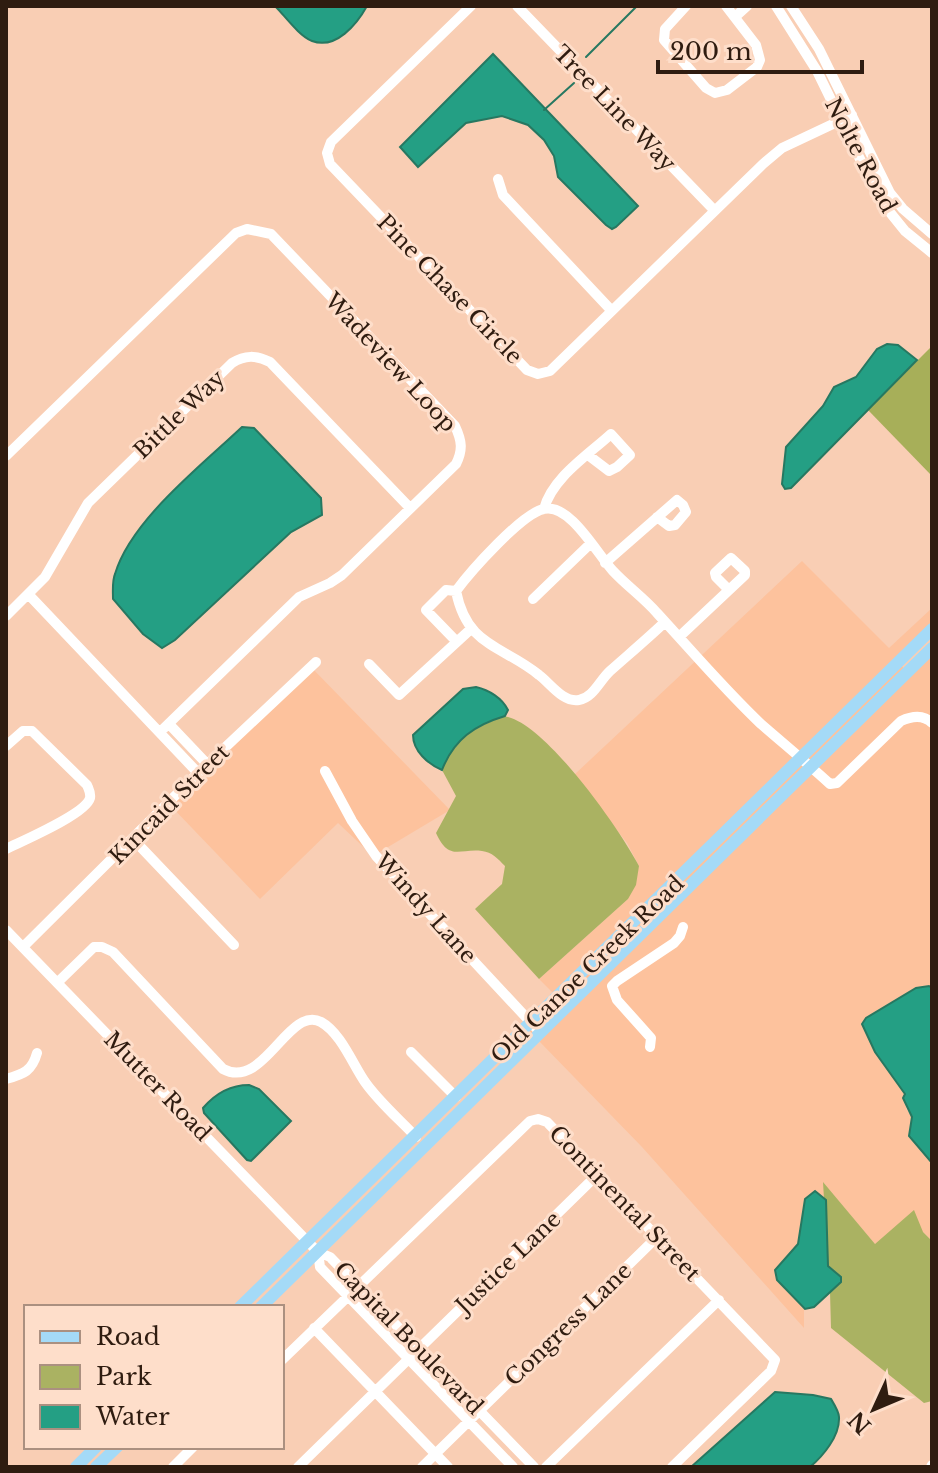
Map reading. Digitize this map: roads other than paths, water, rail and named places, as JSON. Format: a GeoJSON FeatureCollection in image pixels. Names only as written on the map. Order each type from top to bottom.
{"type":"FeatureCollection","features":[{"type":"Feature","properties":{"kind":"main road","name":"Old Canoe Creek Road"},"geometry":{"type":"LineString","coordinates":[[242,1305],[313,1247],[541,1034],[811,767],[906,665],[932,629]]}},
{"type":"Feature","properties":{"kind":"main road","name":"Old Canoe Creek Road"},"geometry":{"type":"LineString","coordinates":[[263,1305],[416,1137],[531,1023],[802,757],[906,665],[932,648]]}},
{"type":"Feature","properties":{"kind":"main road"},"geometry":{"type":"LineString","coordinates":[[76,1467],[94,1449]]}},
{"type":"Feature","properties":{"kind":"main road"},"geometry":{"type":"LineString","coordinates":[[96,1467],[115,1449]]}},
{"type":"Feature","properties":{"kind":"street","name":"Pine Chase Circle"},"geometry":{"type":"LineString","coordinates":[[471,6],[331,142],[327,153],[330,164],[527,370],[538,374],[550,371],[714,210],[782,148],[852,115]]}},
{"type":"Feature","properties":{"kind":"street","name":"Tree Line Way"},"geometry":{"type":"LineString","coordinates":[[517,6],[714,210]]}},
{"type":"Feature","properties":{"kind":"street"},"geometry":{"type":"LineString","coordinates":[[686,6],[665,29],[664,40],[706,88],[715,93],[727,90],[757,67],[760,60],[760,51],[734,10],[747,6]]}},
{"type":"Feature","properties":{"kind":"street","name":"Nolte Road"},"geometry":{"type":"LineString","coordinates":[[776,6],[801,43],[880,200],[905,231],[932,253]]}},
{"type":"Feature","properties":{"kind":"street","name":"Nolte Road"},"geometry":{"type":"LineString","coordinates":[[788,6],[824,58],[890,193],[932,234]]}},
{"type":"Feature","properties":{"kind":"street"},"geometry":{"type":"LineString","coordinates":[[498,179],[503,195],[611,310]]}},
{"type":"Feature","properties":{"kind":"street","name":"Wadeview Loop"},"geometry":{"type":"LineString","coordinates":[[6,456],[236,233],[247,229],[271,234],[455,426],[461,439],[461,454],[456,464],[342,575],[299,597],[160,732]]}},
{"type":"Feature","properties":{"kind":"street","name":"Bittle Way"},"geometry":{"type":"LineString","coordinates":[[6,616],[45,577],[88,503],[232,363],[241,358],[252,356],[270,362],[410,508]]}},
{"type":"Feature","properties":{"kind":"street"},"geometry":{"type":"LineString","coordinates":[[544,509],[549,492],[588,455]]}},
{"type":"Feature","properties":{"kind":"street"},"geometry":{"type":"LineString","coordinates":[[605,563],[657,517],[677,500],[686,512],[681,520],[669,526],[657,517]]}},
{"type":"Feature","properties":{"kind":"street"},"geometry":{"type":"LineString","coordinates":[[665,622],[608,673],[592,693],[580,700],[568,699],[537,673],[495,650],[472,628],[460,611],[456,591],[468,574],[523,521],[544,509],[558,510],[571,517],[605,563],[665,622],[761,723],[830,784],[837,783],[901,721],[914,716],[932,723]]}},
{"type":"Feature","properties":{"kind":"street"},"geometry":{"type":"LineString","coordinates":[[533,599],[590,544]]}},
{"type":"Feature","properties":{"kind":"street"},"geometry":{"type":"LineString","coordinates":[[456,591],[446,590],[426,610],[457,642]]}},
{"type":"Feature","properties":{"kind":"street"},"geometry":{"type":"LineString","coordinates":[[679,637],[729,590]]}},
{"type":"Feature","properties":{"kind":"street"},"geometry":{"type":"LineString","coordinates":[[29,595],[198,773]]}},
{"type":"Feature","properties":{"kind":"street"},"geometry":{"type":"LineString","coordinates":[[369,664],[399,695],[472,628]]}},
{"type":"Feature","properties":{"kind":"street","name":"Kincaid Street"},"geometry":{"type":"LineString","coordinates":[[23,947],[207,764],[316,662]]}},
{"type":"Feature","properties":{"kind":"street"},"geometry":{"type":"LineString","coordinates":[[169,724],[207,764]]}},
{"type":"Feature","properties":{"kind":"street"},"geometry":{"type":"LineString","coordinates":[[6,746],[23,731],[32,731],[87,785],[90,793],[89,801],[79,811],[6,849]]}},
{"type":"Feature","properties":{"kind":"street","name":"Windy Lane"},"geometry":{"type":"LineString","coordinates":[[325,771],[352,821],[376,856],[541,1034]]}},
{"type":"Feature","properties":{"kind":"street"},"geometry":{"type":"LineString","coordinates":[[133,839],[234,945]]}},
{"type":"Feature","properties":{"kind":"street"},"geometry":{"type":"LineString","coordinates":[[650,1047],[651,1038],[617,1000],[612,986],[674,943],[683,927]]}},
{"type":"Feature","properties":{"kind":"street","name":"Mutter Road"},"geometry":{"type":"LineString","coordinates":[[6,930],[313,1247]]}},
{"type":"Feature","properties":{"kind":"street"},"geometry":{"type":"LineString","coordinates":[[58,982],[94,947],[113,952],[223,1069],[232,1074],[244,1074],[298,1025],[309,1020],[321,1022],[352,1056],[363,1079],[376,1096],[416,1137]]}},
{"type":"Feature","properties":{"kind":"street"},"geometry":{"type":"LineString","coordinates":[[411,1052],[456,1097]]}},
{"type":"Feature","properties":{"kind":"street"},"geometry":{"type":"LineString","coordinates":[[6,1079],[25,1073],[33,1066],[37,1053]]}},
{"type":"Feature","properties":{"kind":"street","name":"Continental Street"},"geometry":{"type":"LineString","coordinates":[[284,1358],[530,1121],[538,1119],[547,1122],[773,1356],[775,1365],[672,1467]]}},
{"type":"Feature","properties":{"kind":"street","name":"Justice Lane"},"geometry":{"type":"LineString","coordinates":[[298,1467],[597,1175]]}},
{"type":"Feature","properties":{"kind":"street","name":"Congress Lane"},"geometry":{"type":"LineString","coordinates":[[422,1467],[657,1237]]}},
{"type":"Feature","properties":{"kind":"street","name":"Capital Boulevard"},"geometry":{"type":"LineString","coordinates":[[313,1247],[330,1257],[534,1467]]}},
{"type":"Feature","properties":{"kind":"street","name":"Capital Boulevard"},"geometry":{"type":"LineString","coordinates":[[313,1247],[320,1267],[513,1467]]}},
{"type":"Feature","properties":{"kind":"street"},"geometry":{"type":"LineString","coordinates":[[546,1467],[719,1300]]}},
{"type":"Feature","properties":{"kind":"street"},"geometry":{"type":"LineString","coordinates":[[314,1328],[448,1467]]}},
{"type":"Feature","properties":{"kind":"street"},"geometry":{"type":"LineString","coordinates":[[173,1467],[191,1449]]}},
{"type":"Feature","properties":{"kind":"water"},"geometry":{"type":"Polygon","coordinates":[[[275,6],[367,6],[345,34],[321,43],[302,35],[275,6]]]}},
{"type":"Feature","properties":{"kind":"water"},"geometry":{"type":"Polygon","coordinates":[[[493,54],[638,206],[616,227],[612,229],[606,225],[558,177],[554,156],[544,140],[528,125],[502,116],[466,123],[418,167],[400,147],[493,54]]]}},
{"type":"Feature","properties":{"kind":"water"},"geometry":{"type":"Polygon","coordinates":[[[887,344],[898,345],[917,360],[791,488],[785,489],[782,484],[786,447],[823,406],[834,387],[856,377],[877,349],[887,344]]]}},
{"type":"Feature","properties":{"kind":"water"},"geometry":{"type":"Polygon","coordinates":[[[242,427],[254,428],[321,498],[322,515],[291,532],[175,640],[162,648],[143,634],[113,599],[115,574],[123,554],[152,514],[242,427]]]}},
{"type":"Feature","properties":{"kind":"water"},"geometry":{"type":"Polygon","coordinates":[[[476,687],[495,695],[508,710],[505,716],[475,729],[459,742],[442,770],[422,756],[413,735],[463,689],[476,687]]]}},
{"type":"Feature","properties":{"kind":"water"},"geometry":{"type":"Polygon","coordinates":[[[916,988],[932,988],[932,1163],[909,1136],[912,1117],[903,1098],[905,1094],[875,1052],[862,1024],[866,1018],[916,988]]]}},
{"type":"Feature","properties":{"kind":"water"},"geometry":{"type":"Polygon","coordinates":[[[249,1085],[259,1089],[291,1121],[251,1161],[204,1113],[203,1108],[223,1091],[249,1085]]]}},
{"type":"Feature","properties":{"kind":"water"},"geometry":{"type":"Polygon","coordinates":[[[815,1191],[826,1200],[828,1266],[841,1277],[841,1282],[814,1307],[805,1309],[777,1280],[775,1270],[798,1244],[805,1199],[815,1191]]]}},
{"type":"Feature","properties":{"kind":"water"},"geometry":{"type":"Polygon","coordinates":[[[775,1392],[831,1399],[837,1410],[839,1424],[834,1438],[810,1467],[691,1467],[775,1392]]]}},
{"type":"Feature","properties":{"kind":"waterway"},"geometry":{"type":"LineString","coordinates":[[586,57],[637,6]]}},
{"type":"Feature","properties":{"kind":"waterway"},"geometry":{"type":"LineString","coordinates":[[544,110],[574,83]]}}]}
